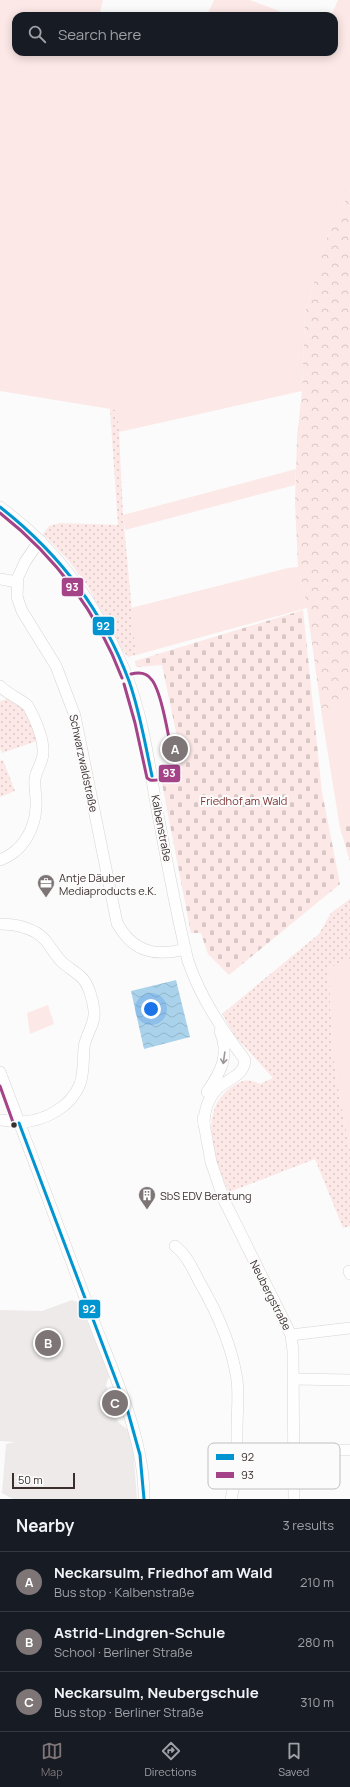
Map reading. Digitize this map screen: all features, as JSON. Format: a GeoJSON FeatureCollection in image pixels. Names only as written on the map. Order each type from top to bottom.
{"type":"FeatureCollection","features":[{"type":"Feature","properties":{"kind":"street","name":"Kalbenstraße"},"geometry":{"type":"LineString","coordinates":[[0,507],[40,540],[69,573],[94,608],[124,670],[137,710],[152,776],[185,949],[193,976],[216,1021],[245,1060]]}},
{"type":"Feature","properties":{"kind":"street","name":"Schwarzwaldstraße"},"geometry":{"type":"LineString","coordinates":[[40,540],[25,562],[17,582],[19,604],[56,666],[75,716],[117,923],[128,939],[146,950],[162,954],[185,949]]}},
{"type":"Feature","properties":{"kind":"street"},"geometry":{"type":"LineString","coordinates":[[0,579],[17,582]]}},
{"type":"Feature","properties":{"kind":"street"},"geometry":{"type":"LineString","coordinates":[[0,686],[8,694],[24,701],[28,706],[40,735],[44,753],[36,772],[36,806],[30,830],[21,846],[6,858],[0,860]]}},
{"type":"Feature","properties":{"kind":"street"},"geometry":{"type":"LineString","coordinates":[[0,924],[25,928],[37,933],[44,939],[61,961],[82,978],[86,984],[94,1010],[94,1018],[84,1047],[82,1074],[75,1093],[59,1110],[33,1121],[19,1123],[0,1120]]}},
{"type":"Feature","properties":{"kind":"street","name":"Neubergstraße"},"geometry":{"type":"LineString","coordinates":[[216,1021],[223,1039],[225,1055],[221,1071],[206,1093],[202,1112],[204,1125],[211,1162],[224,1200],[291,1335],[294,1379],[295,1443]]}},
{"type":"Feature","properties":{"kind":"street","name":"Neubergstraße"},"geometry":{"type":"LineString","coordinates":[[204,1125],[204,1115],[210,1099],[219,1087],[240,1073],[245,1066],[245,1060]]}},
{"type":"Feature","properties":{"kind":"street"},"geometry":{"type":"LineString","coordinates":[[0,1072],[51,1203],[123,1401],[139,1450],[144,1475],[144,1499]]}},
{"type":"Feature","properties":{"kind":"street"},"geometry":{"type":"LineString","coordinates":[[175,1246],[183,1254],[216,1311],[225,1333],[233,1360],[237,1381],[237,1443]]}},
{"type":"Feature","properties":{"kind":"street"},"geometry":{"type":"LineString","coordinates":[[291,1335],[350,1328]]}},
{"type":"Feature","properties":{"kind":"street"},"geometry":{"type":"LineString","coordinates":[[294,1379],[350,1380]]}},
{"type":"Feature","properties":{"kind":"street"},"geometry":{"type":"LineString","coordinates":[[231,1499],[233,1489]]}},
{"type":"Feature","properties":{"kind":"street","name":"Neubergstraße"},"geometry":{"type":"LineString","coordinates":[[294,1489],[294,1499]]}},
{"type":"Feature","properties":{"kind":"shaded area"},"geometry":{"type":"Polygon","coordinates":[[[72,1300],[77,1302],[82,1308],[109,1376],[106,1385],[118,1422],[128,1430],[133,1446],[137,1499],[13,1499],[2,1493],[6,1444],[15,1442],[0,1441],[0,1310],[42,1311],[72,1300]]]}},
{"type":"Feature","properties":{"kind":"green space"},"geometry":{"type":"Polygon","coordinates":[[[0,0],[103,0],[100,12],[12,12],[12,56],[338,56],[338,12],[333,12],[338,0],[350,0],[350,189],[341,211],[326,239],[305,313],[302,391],[119,432],[117,410],[0,391],[0,0]]]}},
{"type":"Feature","properties":{"kind":"green space"},"geometry":{"type":"Polygon","coordinates":[[[214,0],[250,0],[282,12],[209,12],[214,0]]]}},
{"type":"Feature","properties":{"kind":"green space"},"geometry":{"type":"Polygon","coordinates":[[[350,189],[350,693],[323,723],[307,608],[298,567],[295,503],[297,437],[302,391],[305,313],[326,239],[341,211],[350,189]]]}},
{"type":"Feature","properties":{"kind":"green space"},"geometry":{"type":"Polygon","coordinates":[[[110,409],[118,410],[123,515],[136,655],[128,657],[123,651],[87,585],[68,560],[43,534],[49,526],[60,523],[118,525],[110,409]]]}},
{"type":"Feature","properties":{"kind":"green space"},"geometry":{"type":"Polygon","coordinates":[[[296,469],[295,485],[125,530],[123,515],[296,469]]]}},
{"type":"Feature","properties":{"kind":"green space"},"geometry":{"type":"Polygon","coordinates":[[[298,567],[307,608],[136,655],[131,608],[288,568],[298,567]]]}},
{"type":"Feature","properties":{"kind":"green space","name":"Friedhof am Wald"},"geometry":{"type":"Polygon","coordinates":[[[303,610],[322,792],[340,884],[229,975],[208,954],[201,933],[191,933],[160,773],[181,756],[162,665],[136,667],[135,661],[303,610]]]}},
{"type":"Feature","properties":{"kind":"green space"},"geometry":{"type":"Polygon","coordinates":[[[350,693],[350,825],[340,828],[323,723],[350,693]]]}},
{"type":"Feature","properties":{"kind":"green space"},"geometry":{"type":"Polygon","coordinates":[[[7,699],[20,707],[28,715],[37,741],[2,753],[0,748],[0,701],[7,699]]]}},
{"type":"Feature","properties":{"kind":"green space"},"geometry":{"type":"Polygon","coordinates":[[[3,760],[15,791],[0,797],[0,761],[3,760]]]}},
{"type":"Feature","properties":{"kind":"green space"},"geometry":{"type":"Polygon","coordinates":[[[350,825],[350,861],[340,828],[350,825]]]}},
{"type":"Feature","properties":{"kind":"green space"},"geometry":{"type":"Polygon","coordinates":[[[350,899],[350,959],[329,968],[332,1045],[350,1149],[350,1226],[343,1228],[315,1159],[229,1192],[214,1152],[211,1124],[214,1110],[220,1098],[230,1088],[245,1081],[252,1081],[260,1084],[273,1078],[235,1036],[222,1014],[319,934],[331,913],[350,899]]]}},
{"type":"Feature","properties":{"kind":"green space"},"geometry":{"type":"Polygon","coordinates":[[[350,959],[350,1149],[332,1045],[329,968],[350,959]]]}},
{"type":"Feature","properties":{"kind":"green space"},"geometry":{"type":"Polygon","coordinates":[[[48,1005],[54,1024],[30,1034],[27,1013],[48,1005]]]}},
{"type":"Feature","properties":{"kind":"water"},"geometry":{"type":"Polygon","coordinates":[[[176,980],[190,1037],[144,1049],[131,991],[176,980]]]}},
{"type":"Feature","properties":{"kind":"transit line","name":"92"},"geometry":{"type":"LineString","coordinates":[[0,507],[21,525],[60,564],[77,585],[106,631],[118,655],[133,693],[152,776]]}},
{"type":"Feature","properties":{"kind":"transit line","name":"93"},"geometry":{"type":"LineString","coordinates":[[0,513],[39,548],[73,587],[100,631],[122,678]]}},
{"type":"Feature","properties":{"kind":"transit line","name":"93"},"geometry":{"type":"LineString","coordinates":[[124,684],[135,723],[147,778],[150,780],[157,780],[168,774],[173,768],[174,764],[162,706],[155,685],[149,677],[142,673],[131,674]]}},
{"type":"Feature","properties":{"kind":"transit line","name":"93"},"geometry":{"type":"LineString","coordinates":[[0,1086],[14,1125]]}},
{"type":"Feature","properties":{"kind":"transit line","name":"92"},"geometry":{"type":"LineString","coordinates":[[19,1123],[128,1412],[140,1455],[144,1499]]}},
{"type":"Feature","properties":{"kind":"place","name":"Neckarsulm, Friedhof am Wald"},"geometry":{"type":"Point","coordinates":[175,749]}},
{"type":"Feature","properties":{"kind":"place","name":"Antje Däuber Mediaproducts e.K."},"geometry":{"type":"Point","coordinates":[46,898]}},
{"type":"Feature","properties":{"kind":"place","name":"SbS EDV Beratung"},"geometry":{"type":"Point","coordinates":[147,1210]}},
{"type":"Feature","properties":{"kind":"place","name":"Astrid-Lindgren-Schule"},"geometry":{"type":"Point","coordinates":[48,1343]}},
{"type":"Feature","properties":{"kind":"place","name":"Neckarsulm, Neubergschule"},"geometry":{"type":"Point","coordinates":[115,1403]}}]}
